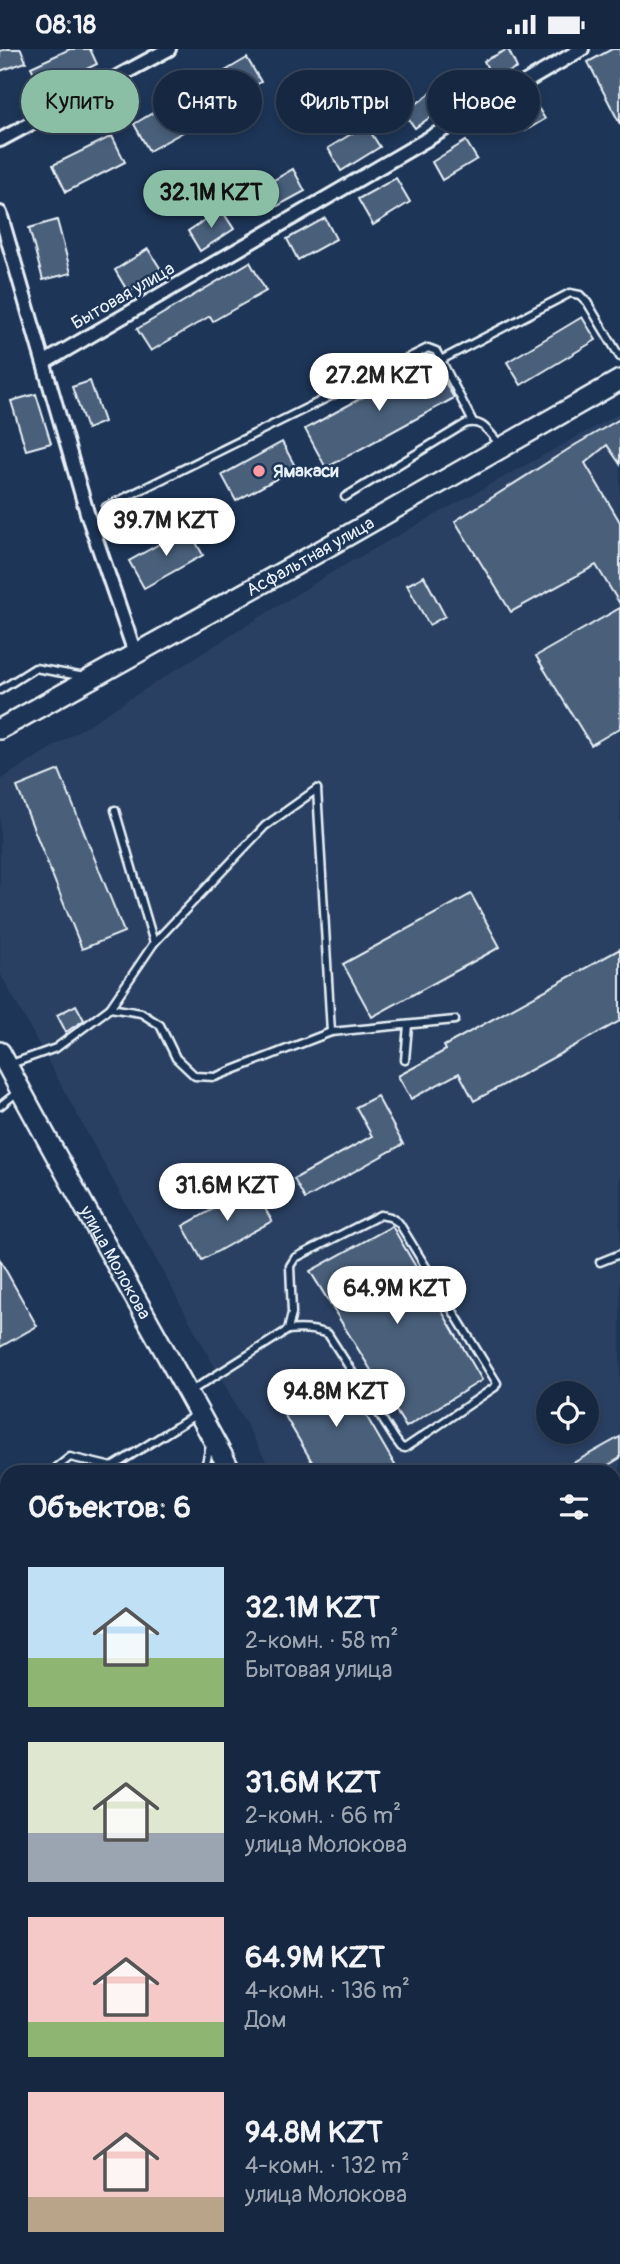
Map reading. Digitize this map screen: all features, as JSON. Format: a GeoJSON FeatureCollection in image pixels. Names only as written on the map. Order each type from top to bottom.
{"type":"FeatureCollection","features":[{"type":"Feature","properties":{"kind":"main road","name":"Асфальтная улица"},"geometry":{"type":"LineString","coordinates":[[0,729],[620,380]]}},
{"type":"Feature","properties":{"kind":"main road","name":"улица Молокова"},"geometry":{"type":"LineString","coordinates":[[2,1062],[20,1090],[226,1465]]}},
{"type":"Feature","properties":{"kind":"street"},"geometry":{"type":"LineString","coordinates":[[0,140],[169,49]]}},
{"type":"Feature","properties":{"kind":"street","name":"Бытовая улица"},"geometry":{"type":"LineString","coordinates":[[45,362],[582,49]]}},
{"type":"Feature","properties":{"kind":"street"},"geometry":{"type":"LineString","coordinates":[[0,213],[89,516],[135,653]]}},
{"type":"Feature","properties":{"kind":"lane"},"geometry":{"type":"LineString","coordinates":[[441,360],[570,293],[580,295],[587,302],[620,357]]}},
{"type":"Feature","properties":{"kind":"lane"},"geometry":{"type":"LineString","coordinates":[[106,507],[428,348],[436,351],[473,422]]}},
{"type":"Feature","properties":{"kind":"lane"},"geometry":{"type":"LineString","coordinates":[[345,497],[465,424],[482,424],[502,448]]}},
{"type":"Feature","properties":{"kind":"lane"},"geometry":{"type":"LineString","coordinates":[[0,690],[35,668],[90,678]]}},
{"type":"Feature","properties":{"kind":"lane"},"geometry":{"type":"LineString","coordinates":[[2,1062],[56,1048],[110,1008],[154,943],[265,826],[317,789],[331,1032]]}},
{"type":"Feature","properties":{"kind":"lane"},"geometry":{"type":"LineString","coordinates":[[116,810],[154,943]]}},
{"type":"Feature","properties":{"kind":"lane"},"geometry":{"type":"LineString","coordinates":[[110,1008],[141,1013],[160,1025],[176,1058],[195,1076],[215,1077],[331,1032],[455,1020]]}},
{"type":"Feature","properties":{"kind":"lane"},"geometry":{"type":"LineString","coordinates":[[405,1060],[408,1024]]}},
{"type":"Feature","properties":{"kind":"lane"},"geometry":{"type":"LineString","coordinates":[[0,1106],[20,1090]]}},
{"type":"Feature","properties":{"kind":"lane"},"geometry":{"type":"LineString","coordinates":[[188,1393],[288,1330],[311,1329],[328,1334],[401,1447],[410,1445],[497,1383],[399,1223],[390,1217],[380,1215],[291,1262],[292,1313],[288,1330]]}},
{"type":"Feature","properties":{"kind":"lane"},"geometry":{"type":"LineString","coordinates":[[600,1262],[620,1254]]}},
{"type":"Feature","properties":{"kind":"lane"},"geometry":{"type":"LineString","coordinates":[[118,1465],[199,1413]]}},
{"type":"Feature","properties":{"kind":"lane"},"geometry":{"type":"LineString","coordinates":[[206,1465],[212,1438]]}},
{"type":"Feature","properties":{"kind":"lane"},"geometry":{"type":"LineString","coordinates":[[59,1465],[69,1457],[98,1465]]}},
{"type":"Feature","properties":{"kind":"shaded area"},"geometry":{"type":"Polygon","coordinates":[[[620,413],[620,1465],[268,1465],[0,973],[0,780],[334,571],[620,413]]]}},
{"type":"Feature","properties":{"kind":"building"},"geometry":{"type":"Polygon","coordinates":[[[21,49],[26,62],[0,71],[0,51],[21,49]]]}},
{"type":"Feature","properties":{"kind":"building"},"geometry":{"type":"Polygon","coordinates":[[[70,49],[90,49],[97,64],[85,70],[33,70],[31,67],[70,49]]]}},
{"type":"Feature","properties":{"kind":"building"},"geometry":{"type":"Polygon","coordinates":[[[508,49],[517,68],[488,70],[484,61],[508,49]]]}},
{"type":"Feature","properties":{"kind":"building"},"geometry":{"type":"Polygon","coordinates":[[[612,49],[620,49],[620,124],[588,62],[612,49]]]}},
{"type":"Feature","properties":{"kind":"building"},"geometry":{"type":"Polygon","coordinates":[[[247,58],[254,70],[227,70],[247,58]]]}},
{"type":"Feature","properties":{"kind":"building"},"geometry":{"type":"Polygon","coordinates":[[[427,96],[427,119],[415,128],[413,125],[413,106],[427,96]]]}},
{"type":"Feature","properties":{"kind":"building"},"geometry":{"type":"Polygon","coordinates":[[[153,113],[153,133],[181,133],[149,151],[139,133],[139,121],[153,113]]]}},
{"type":"Feature","properties":{"kind":"building"},"geometry":{"type":"Polygon","coordinates":[[[353,133],[371,133],[380,147],[341,171],[328,148],[353,133]]]}},
{"type":"Feature","properties":{"kind":"building"},"geometry":{"type":"Polygon","coordinates":[[[112,136],[125,162],[66,192],[53,165],[112,136]]]}},
{"type":"Feature","properties":{"kind":"building"},"geometry":{"type":"Polygon","coordinates":[[[466,141],[477,159],[442,180],[432,162],[466,141]]]}},
{"type":"Feature","properties":{"kind":"building"},"geometry":{"type":"Polygon","coordinates":[[[293,169],[305,191],[274,208],[262,187],[293,169]]]}},
{"type":"Feature","properties":{"kind":"building"},"geometry":{"type":"Polygon","coordinates":[[[396,178],[410,202],[373,225],[358,199],[396,178]]]}},
{"type":"Feature","properties":{"kind":"building"},"geometry":{"type":"Polygon","coordinates":[[[221,209],[234,229],[200,251],[188,231],[221,209]]]}},
{"type":"Feature","properties":{"kind":"building"},"geometry":{"type":"Polygon","coordinates":[[[325,218],[336,239],[298,260],[287,239],[325,218]]]}},
{"type":"Feature","properties":{"kind":"building"},"geometry":{"type":"Polygon","coordinates":[[[57,220],[71,273],[43,280],[29,228],[57,220]]]}},
{"type":"Feature","properties":{"kind":"building"},"geometry":{"type":"Polygon","coordinates":[[[148,249],[162,271],[128,292],[115,270],[148,249]]]}},
{"type":"Feature","properties":{"kind":"building"},"geometry":{"type":"Polygon","coordinates":[[[250,262],[266,291],[213,321],[210,316],[151,351],[137,329],[250,262]]]}},
{"type":"Feature","properties":{"kind":"building"},"geometry":{"type":"Polygon","coordinates":[[[582,317],[596,340],[521,385],[507,362],[582,317]]]}},
{"type":"Feature","properties":{"kind":"building"},"geometry":{"type":"Polygon","coordinates":[[[432,359],[454,398],[326,468],[305,429],[432,359]]]}},
{"type":"Feature","properties":{"kind":"building"},"geometry":{"type":"Polygon","coordinates":[[[90,381],[104,422],[87,429],[72,387],[90,381]]]}},
{"type":"Feature","properties":{"kind":"building"},"geometry":{"type":"Polygon","coordinates":[[[36,394],[51,443],[26,450],[11,401],[36,394]]]}},
{"type":"Feature","properties":{"kind":"building"},"geometry":{"type":"Polygon","coordinates":[[[620,419],[620,464],[607,445],[585,463],[620,522],[620,604],[596,565],[511,612],[455,521],[620,419]]]}},
{"type":"Feature","properties":{"kind":"building","name":"Ямакаси"},"geometry":{"type":"Polygon","coordinates":[[[282,442],[296,468],[236,501],[222,475],[282,442]]]}},
{"type":"Feature","properties":{"kind":"building"},"geometry":{"type":"Polygon","coordinates":[[[188,528],[203,555],[144,588],[129,561],[188,528]]]}},
{"type":"Feature","properties":{"kind":"building"},"geometry":{"type":"Polygon","coordinates":[[[424,576],[445,616],[429,625],[407,585],[424,576]]]}},
{"type":"Feature","properties":{"kind":"building"},"geometry":{"type":"Polygon","coordinates":[[[620,608],[620,728],[591,745],[536,656],[620,608]]]}},
{"type":"Feature","properties":{"kind":"building"},"geometry":{"type":"Polygon","coordinates":[[[59,770],[124,932],[82,949],[17,787],[59,770]]]}},
{"type":"Feature","properties":{"kind":"building"},"geometry":{"type":"Polygon","coordinates":[[[471,894],[500,947],[372,1017],[343,964],[471,894]]]}},
{"type":"Feature","properties":{"kind":"building"},"geometry":{"type":"Polygon","coordinates":[[[620,949],[620,1021],[474,1101],[459,1073],[411,1099],[398,1076],[446,1050],[444,1046],[620,949]]]}},
{"type":"Feature","properties":{"kind":"building"},"geometry":{"type":"Polygon","coordinates":[[[76,1005],[84,1020],[66,1032],[57,1015],[76,1005]]]}},
{"type":"Feature","properties":{"kind":"building"},"geometry":{"type":"Polygon","coordinates":[[[377,1096],[403,1144],[305,1199],[294,1179],[372,1136],[356,1107],[377,1096]]]}},
{"type":"Feature","properties":{"kind":"building"},"geometry":{"type":"Polygon","coordinates":[[[253,1187],[272,1221],[202,1260],[183,1226],[253,1187]]]}},
{"type":"Feature","properties":{"kind":"building"},"geometry":{"type":"Polygon","coordinates":[[[392,1226],[482,1380],[406,1427],[310,1271],[392,1226]]]}},
{"type":"Feature","properties":{"kind":"building"},"geometry":{"type":"Polygon","coordinates":[[[0,1260],[37,1326],[0,1347],[0,1260]]]}},
{"type":"Feature","properties":{"kind":"building"},"geometry":{"type":"Polygon","coordinates":[[[339,1369],[395,1465],[314,1465],[278,1404],[339,1369]]]}},
{"type":"Feature","properties":{"kind":"building"},"geometry":{"type":"Polygon","coordinates":[[[620,1437],[620,1458],[608,1465],[570,1465],[620,1437]]]}},
{"type":"Feature","properties":{"kind":"place","name":"Ямакаси"},"geometry":{"type":"Point","coordinates":[259,471]}}]}
